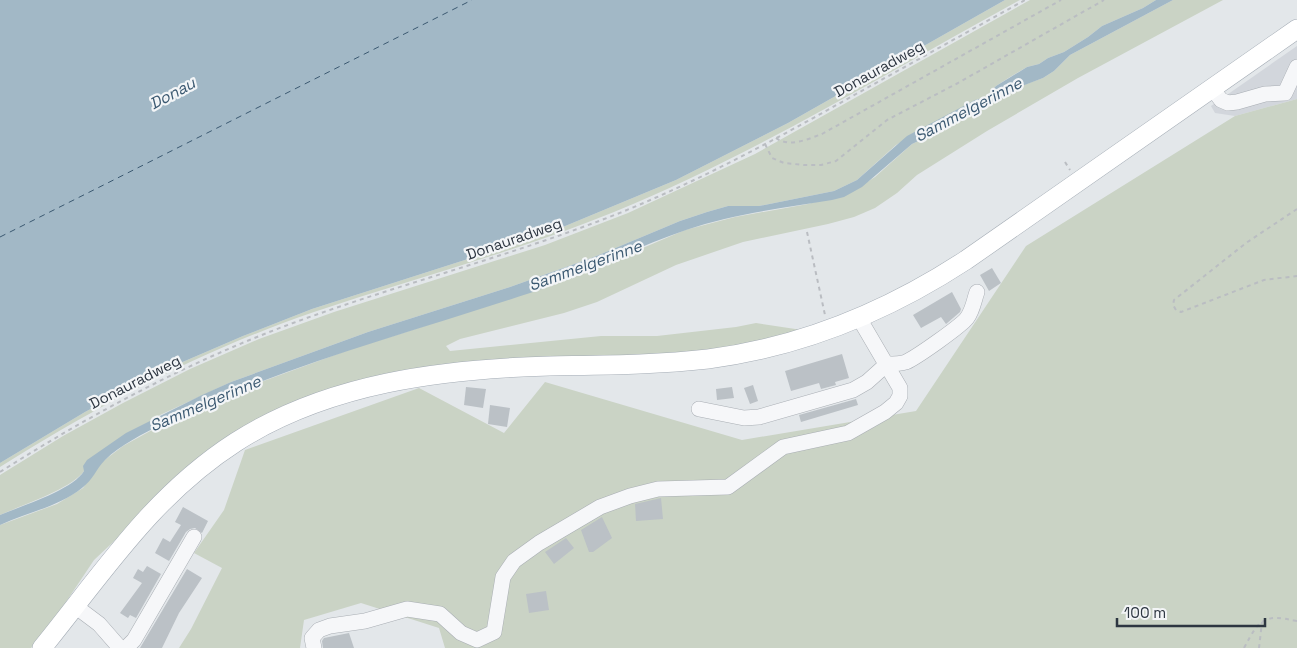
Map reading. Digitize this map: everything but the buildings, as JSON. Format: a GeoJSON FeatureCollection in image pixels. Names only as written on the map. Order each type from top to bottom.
{"type":"FeatureCollection","features":[{"type":"Feature","properties":{"kind":"main road"},"geometry":{"type":"LineString","coordinates":[[42,648],[137,528],[178,486],[236,442],[270,423],[311,405],[373,387],[424,376],[522,367],[647,364],[709,359],[776,346],[859,318],[882,309],[921,288],[966,260],[1297,29]]}},
{"type":"Feature","properties":{"kind":"street"},"geometry":{"type":"LineString","coordinates":[[1212,88],[1221,100],[1228,103],[1265,94],[1291,93],[1297,68]]}},
{"type":"Feature","properties":{"kind":"street"},"geometry":{"type":"LineString","coordinates":[[699,409],[734,416],[759,417],[853,390],[867,382],[887,364],[897,365],[907,362],[942,338],[967,318],[977,292]]}},
{"type":"Feature","properties":{"kind":"street"},"geometry":{"type":"LineString","coordinates":[[314,648],[312,638],[319,630],[330,626],[365,621],[407,609],[440,614],[461,633],[477,640],[494,632],[503,577],[514,561],[539,544],[613,501],[658,489],[728,487],[783,448],[848,433],[885,412],[896,403],[900,396],[900,388],[859,318]]}},
{"type":"Feature","properties":{"kind":"street"},"geometry":{"type":"LineString","coordinates":[[126,648],[134,640],[194,537]]}},
{"type":"Feature","properties":{"kind":"street"},"geometry":{"type":"LineString","coordinates":[[75,606],[99,624],[120,648]]}},
{"type":"Feature","properties":{"kind":"path","name":"Donauradweg"},"geometry":{"type":"LineString","coordinates":[[0,472],[62,433],[156,382],[223,351],[334,308],[477,264],[579,229],[650,199],[765,144],[1025,0]]}},
{"type":"Feature","properties":{"kind":"path"},"geometry":{"type":"LineString","coordinates":[[776,138],[782,142],[795,142],[822,134],[1061,0]]}},
{"type":"Feature","properties":{"kind":"path"},"geometry":{"type":"LineString","coordinates":[[765,144],[772,158],[784,163],[813,165],[836,161],[887,120],[958,83],[1104,0]]}},
{"type":"Feature","properties":{"kind":"path"},"geometry":{"type":"LineString","coordinates":[[1297,209],[1246,243],[1174,300],[1173,305],[1176,310],[1181,312],[1264,280],[1297,276]]}},
{"type":"Feature","properties":{"kind":"path"},"geometry":{"type":"LineString","coordinates":[[807,232],[825,314]]}},
{"type":"Feature","properties":{"kind":"path"},"geometry":{"type":"LineString","coordinates":[[1244,648],[1253,630],[1269,618],[1275,616],[1297,621]]}},
{"type":"Feature","properties":{"kind":"path"},"geometry":{"type":"LineString","coordinates":[[1259,648],[1262,622]]}},
{"type":"Feature","properties":{"kind":"shaded area"},"geometry":{"type":"Polygon","coordinates":[[[1297,46],[1297,99],[1235,116],[1215,113],[1211,106],[1297,46]]]}},
{"type":"Feature","properties":{"kind":"green space"},"geometry":{"type":"Polygon","coordinates":[[[1005,0],[1020,0],[770,139],[667,189],[614,212],[540,240],[314,312],[232,344],[153,380],[75,422],[0,467],[0,463],[85,412],[164,370],[243,336],[312,309],[546,234],[676,180],[788,123],[1005,0]]]}},
{"type":"Feature","properties":{"kind":"green space"},"geometry":{"type":"Polygon","coordinates":[[[1030,0],[1156,0],[1143,8],[1102,26],[1064,52],[1048,58],[1039,64],[1027,67],[1010,77],[996,86],[986,97],[940,119],[896,145],[857,180],[834,191],[759,206],[728,206],[707,212],[680,221],[594,257],[510,287],[368,332],[231,382],[160,415],[69,484],[0,515],[0,475],[63,436],[190,369],[259,339],[334,312],[545,245],[628,213],[755,154],[1030,0]]]}},
{"type":"Feature","properties":{"kind":"green space"},"geometry":{"type":"Polygon","coordinates":[[[1173,0],[1223,0],[1078,78],[987,131],[917,175],[897,193],[875,208],[854,217],[828,224],[743,242],[676,265],[597,302],[564,313],[460,339],[446,346],[450,351],[601,336],[657,336],[756,323],[802,330],[709,351],[440,366],[208,452],[170,482],[125,531],[94,560],[62,608],[31,648],[0,648],[0,525],[57,504],[83,488],[102,462],[123,446],[172,419],[247,387],[354,348],[577,276],[685,230],[735,217],[808,204],[853,191],[875,177],[912,144],[948,127],[972,111],[997,101],[1021,86],[1043,78],[1054,71],[1070,55],[1173,0]]]}},
{"type":"Feature","properties":{"kind":"green space"},"geometry":{"type":"Polygon","coordinates":[[[1297,99],[1297,648],[445,648],[439,628],[361,603],[304,620],[300,648],[179,648],[191,629],[222,568],[194,553],[224,510],[245,450],[419,388],[504,433],[545,382],[742,440],[916,411],[1026,246],[1235,116],[1297,99]]]}},
{"type":"Feature","properties":{"kind":"water","name":"Donau"},"geometry":{"type":"Polygon","coordinates":[[[0,0],[1005,0],[788,123],[676,180],[546,234],[312,309],[243,336],[164,370],[85,412],[0,463],[0,0]]]}},
{"type":"Feature","properties":{"kind":"water","name":"Sammelgerinne"},"geometry":{"type":"Polygon","coordinates":[[[1156,0],[1173,0],[1070,55],[1054,71],[1043,78],[1022,86],[997,101],[972,111],[948,127],[912,144],[862,187],[844,197],[704,224],[530,293],[343,352],[251,385],[162,424],[140,436],[111,455],[102,463],[86,485],[73,495],[53,505],[0,525],[0,515],[46,497],[69,485],[84,471],[83,466],[87,460],[126,433],[231,382],[368,332],[510,287],[594,257],[680,221],[707,212],[728,206],[759,206],[834,191],[857,180],[907,136],[975,100],[986,97],[996,86],[1027,67],[1039,64],[1048,58],[1064,52],[1102,26],[1143,8],[1156,0]]]}},
{"type":"Feature","properties":{"kind":"ferry route"},"geometry":{"type":"LineString","coordinates":[[0,237],[472,0]]}}]}
